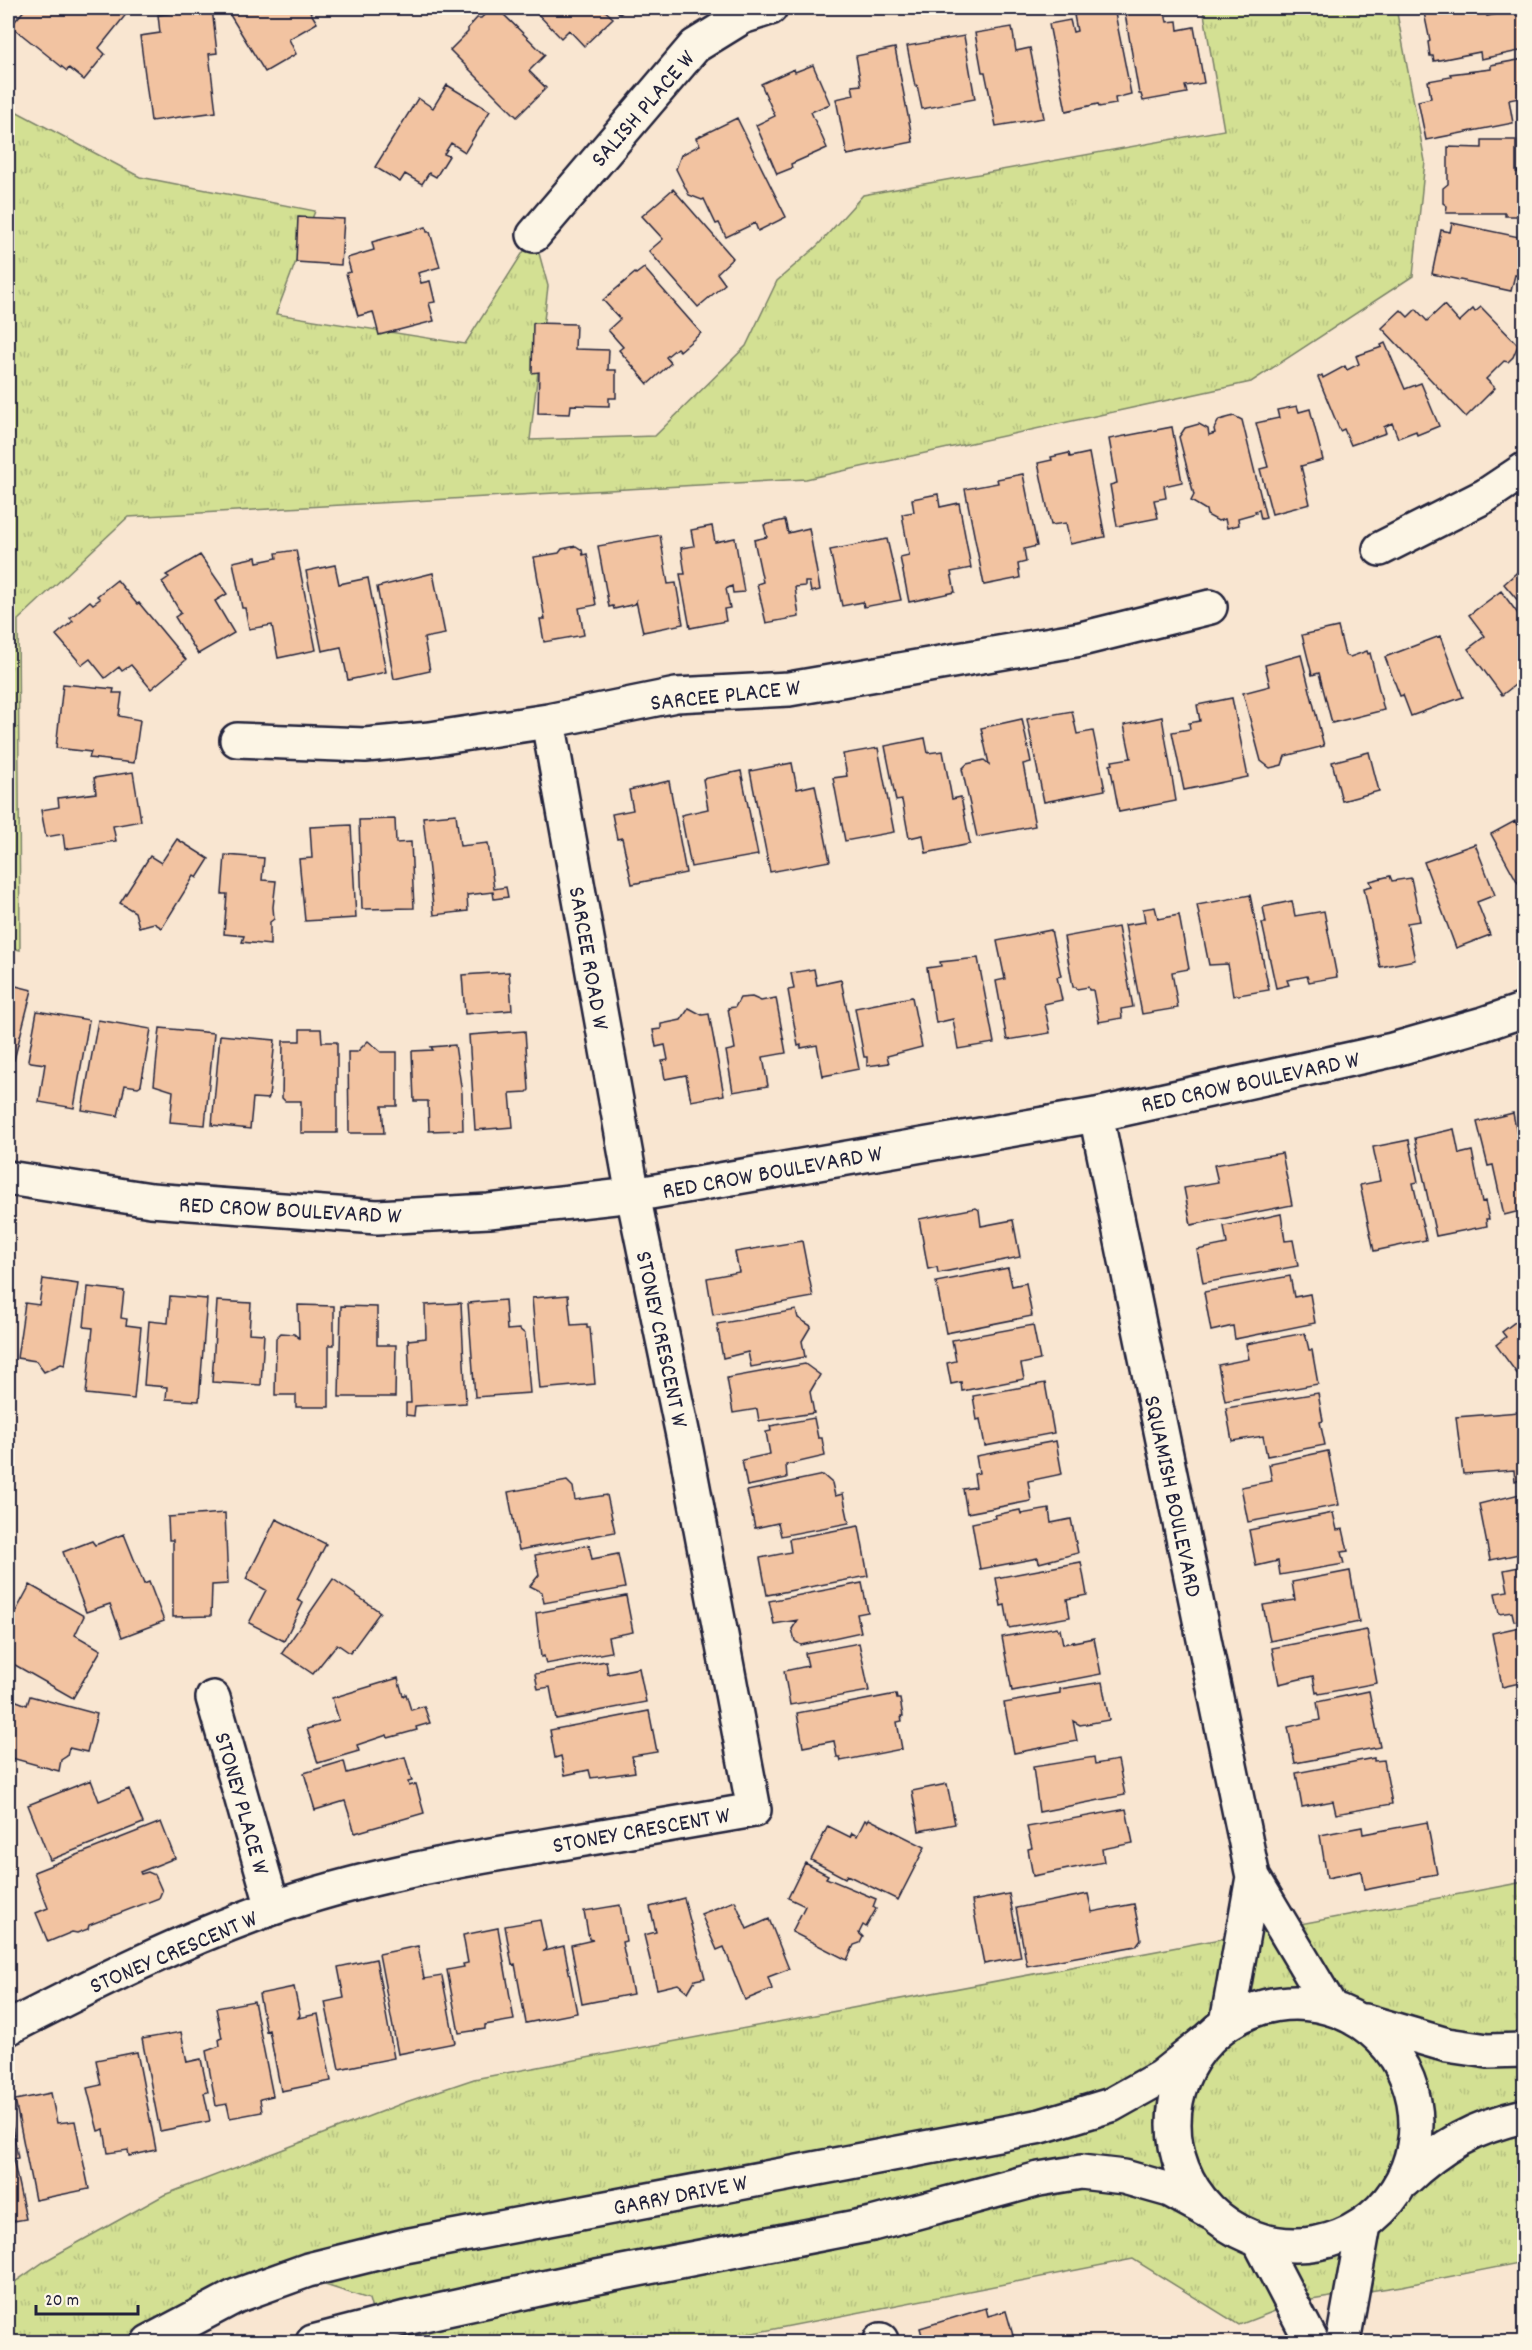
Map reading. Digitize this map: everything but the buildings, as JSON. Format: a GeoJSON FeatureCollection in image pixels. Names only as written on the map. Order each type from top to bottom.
{"type":"FeatureCollection","features":[{"type":"Feature","properties":{"kind":"street","name":"SALISH PLACE W"},"geometry":{"type":"LineString","coordinates":[[534,235],[696,46],[742,17],[770,8]]}},
{"type":"Feature","properties":{"kind":"street"},"geometry":{"type":"LineString","coordinates":[[1380,549],[1485,496],[1524,470]]}},
{"type":"Feature","properties":{"kind":"street","name":"SARCEE PLACE W"},"geometry":{"type":"LineString","coordinates":[[237,740],[365,745],[430,739],[548,721],[676,695],[789,689],[857,678],[1081,639],[1210,607]]}},
{"type":"Feature","properties":{"kind":"street","name":"SARCEE ROAD W"},"geometry":{"type":"LineString","coordinates":[[548,721],[633,1195]]}},
{"type":"Feature","properties":{"kind":"street","name":"RED CROW BOULEVARD W"},"geometry":{"type":"LineString","coordinates":[[8,1178],[151,1200],[377,1217],[489,1211],[633,1195],[1096,1115],[1392,1050],[1524,1010]]}},
{"type":"Feature","properties":{"kind":"street","name":"SQUAMISH BOULEVARD"},"geometry":{"type":"LineString","coordinates":[[1096,1115],[1253,1877],[1344,2013]]}},
{"type":"Feature","properties":{"kind":"street","name":"STONEY CRESCENT W"},"geometry":{"type":"LineString","coordinates":[[8,2028],[98,1982],[189,1941],[273,1908],[417,1868],[754,1810],[686,1450],[633,1195]]}},
{"type":"Feature","properties":{"kind":"street","name":"STONEY PLACE W"},"geometry":{"type":"LineString","coordinates":[[213,1698],[273,1908]]}},
{"type":"Feature","properties":{"kind":"street","name":"SQUAMISH BOULEVARD"},"geometry":{"type":"LineString","coordinates":[[1216,2032],[1253,1877]]}},
{"type":"Feature","properties":{"kind":"street","name":"GARRY DRIVE W"},"geometry":{"type":"LineString","coordinates":[[149,2343],[236,2296],[308,2270],[405,2246],[1041,2126],[1112,2105],[1161,2077],[1216,2032],[1251,2011],[1277,2004],[1304,2002],[1344,2013]]}},
{"type":"Feature","properties":{"kind":"street"},"geometry":{"type":"LineString","coordinates":[[1344,2013],[1447,2045],[1488,2051],[1524,2050]]}},
{"type":"Feature","properties":{"kind":"street"},"geometry":{"type":"LineString","coordinates":[[1344,2013],[1378,2035],[1396,2055],[1411,2088],[1416,2106],[1417,2133],[1412,2160],[1401,2185]]}},
{"type":"Feature","properties":{"kind":"street"},"geometry":{"type":"LineString","coordinates":[[1212,2213],[1194,2193],[1181,2169],[1174,2142],[1173,2115],[1178,2088],[1190,2063],[1216,2032]]}},
{"type":"Feature","properties":{"kind":"street"},"geometry":{"type":"LineString","coordinates":[[313,2343],[405,2318],[549,2287],[872,2224],[1039,2179],[1081,2172],[1124,2177],[1170,2190],[1212,2213],[1234,2229],[1259,2240],[1286,2246],[1313,2244],[1340,2237],[1364,2224],[1385,2207],[1401,2185],[1427,2159],[1462,2136],[1524,2116]]}},
{"type":"Feature","properties":{"kind":"street"},"geometry":{"type":"LineString","coordinates":[[1343,2343],[1364,2224]]}},
{"type":"Feature","properties":{"kind":"street"},"geometry":{"type":"LineString","coordinates":[[1259,2240],[1312,2343]]}},
{"type":"Feature","properties":{"kind":"green space"},"geometry":{"type":"Polygon","coordinates":[[[1203,8],[1396,8],[1425,161],[1413,276],[1251,382],[806,479],[128,517],[18,620],[20,950],[8,947],[8,107],[140,177],[315,211],[276,314],[465,344],[534,235],[548,286],[530,440],[655,436],[746,346],[777,281],[818,245],[863,195],[1224,130],[1203,8]]]}},
{"type":"Feature","properties":{"kind":"green space"},"geometry":{"type":"Polygon","coordinates":[[[1524,1882],[1524,2262],[1402,2286],[1298,2302],[1239,2325],[1133,2259],[707,2342],[381,2342],[369,2299],[303,2278],[149,2342],[8,2342],[8,2287],[45,2261],[164,2195],[406,2102],[474,2079],[1524,1882]]]}}]}
